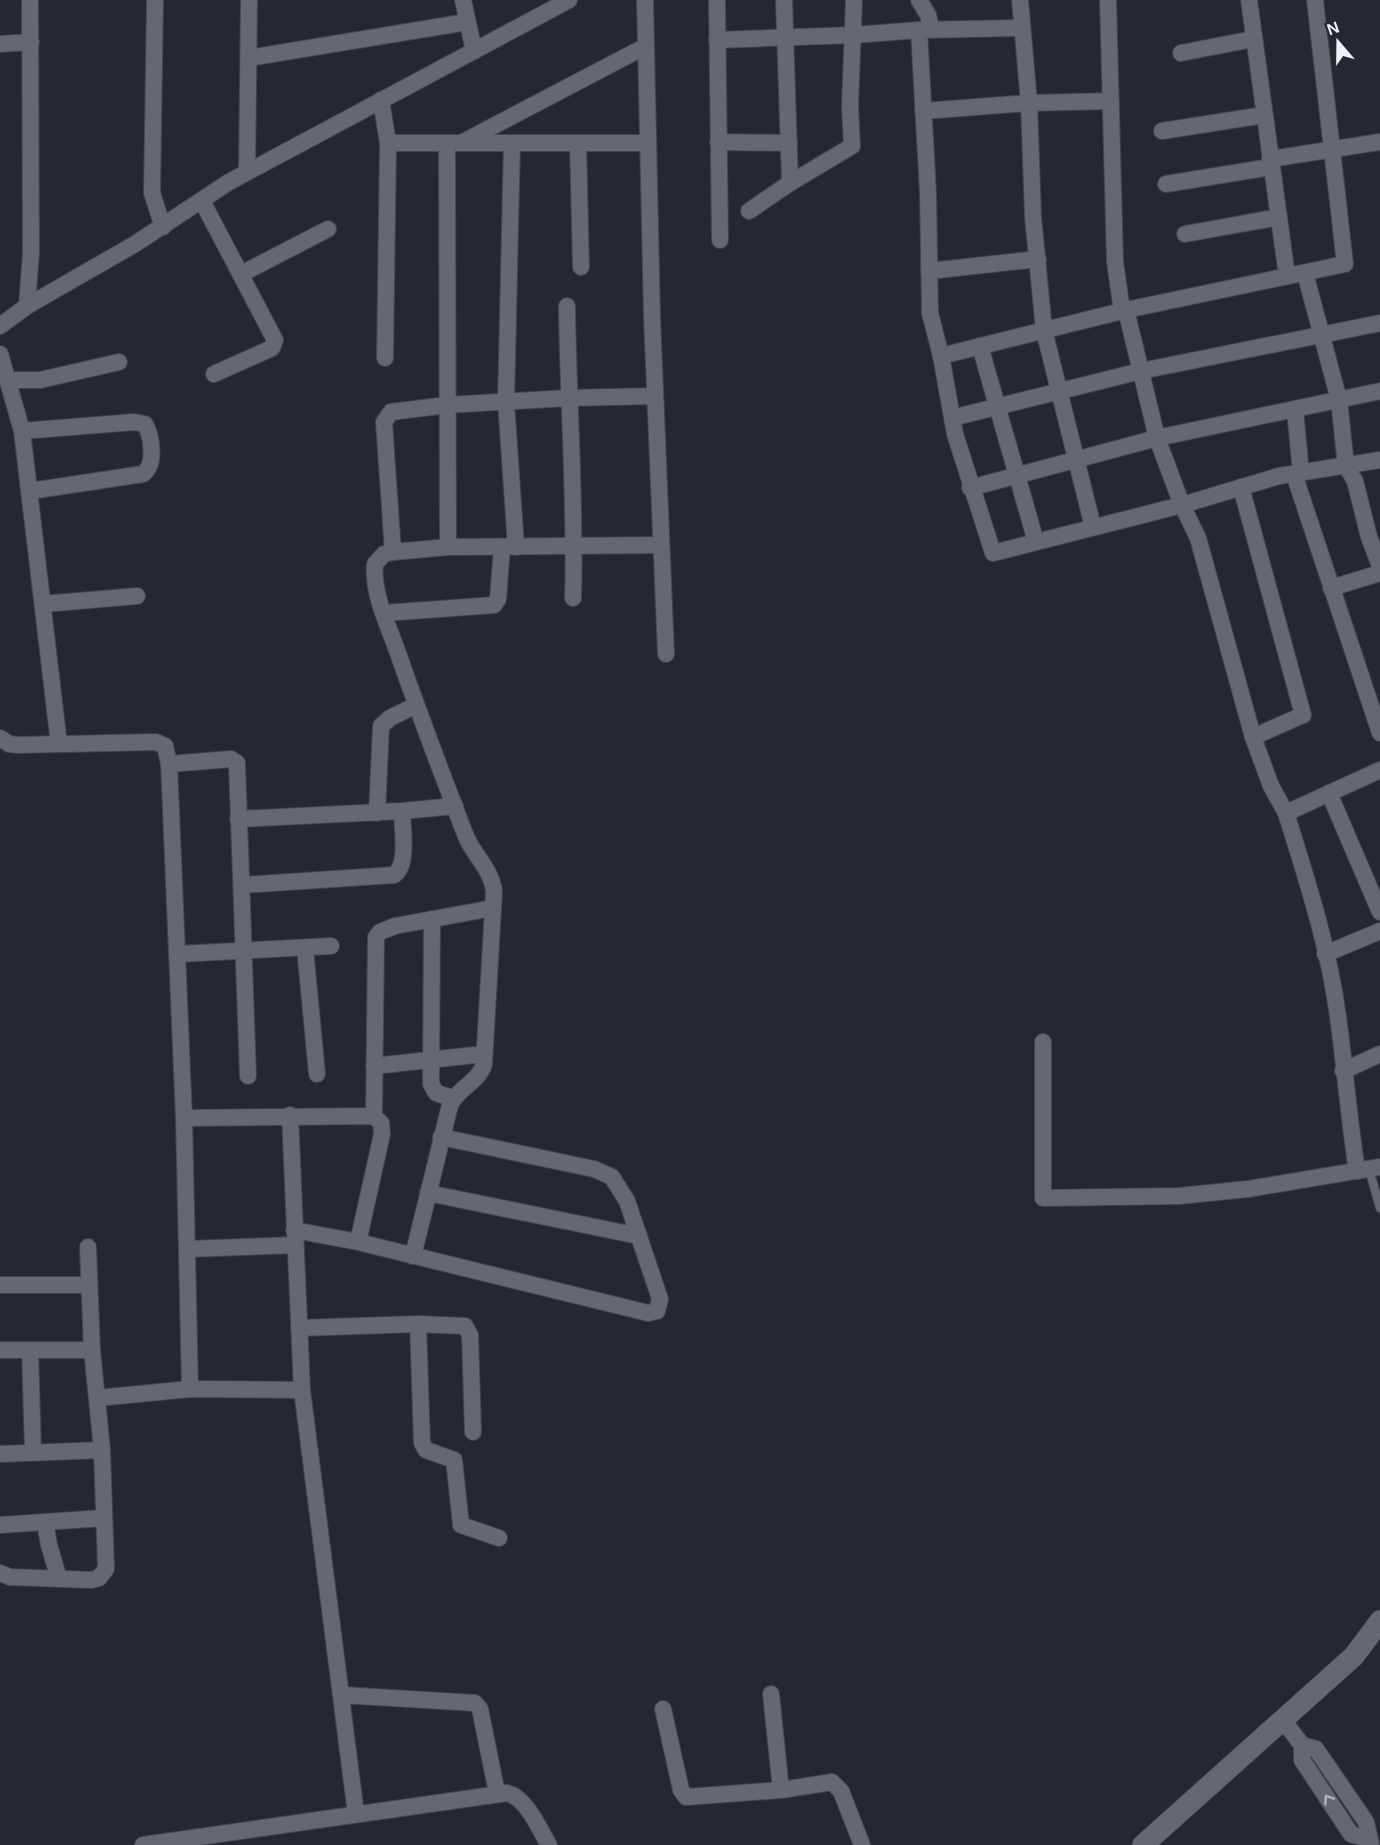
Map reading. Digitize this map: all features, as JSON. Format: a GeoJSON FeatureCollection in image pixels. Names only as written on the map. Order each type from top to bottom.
{"type":"FeatureCollection","features":[{"type":"Feature","properties":{"kind":"street"},"geometry":{"type":"LineString","coordinates":[[27,306],[31,252],[30,0]]}},
{"type":"Feature","properties":{"kind":"street"},"geometry":{"type":"LineString","coordinates":[[155,0],[152,193],[163,227]]}},
{"type":"Feature","properties":{"kind":"street"},"geometry":{"type":"LineString","coordinates":[[248,172],[249,0]]}},
{"type":"Feature","properties":{"kind":"street"},"geometry":{"type":"LineString","coordinates":[[463,0],[474,51]]}},
{"type":"Feature","properties":{"kind":"street"},"geometry":{"type":"LineString","coordinates":[[0,326],[27,306],[163,227],[248,172],[569,0]]}},
{"type":"Feature","properties":{"kind":"street"},"geometry":{"type":"LineString","coordinates":[[645,0],[655,396],[666,654]]}},
{"type":"Feature","properties":{"kind":"street"},"geometry":{"type":"LineString","coordinates":[[717,0],[720,240]]}},
{"type":"Feature","properties":{"kind":"street"},"geometry":{"type":"LineString","coordinates":[[784,0],[790,183]]}},
{"type":"Feature","properties":{"kind":"street"},"geometry":{"type":"LineString","coordinates":[[749,211],[852,146],[850,106],[854,0]]}},
{"type":"Feature","properties":{"kind":"street"},"geometry":{"type":"LineString","coordinates":[[919,0],[928,15],[925,29],[923,111],[930,313],[941,356],[952,418],[970,488],[993,553],[1297,473],[1380,460]]}},
{"type":"Feature","properties":{"kind":"street"},"geometry":{"type":"LineString","coordinates":[[1020,0],[1020,28],[1029,103],[1033,217],[1044,330],[1093,527]]}},
{"type":"Feature","properties":{"kind":"street"},"geometry":{"type":"LineString","coordinates":[[1043,1042],[1043,1198],[1179,1196],[1248,1189],[1369,1169],[1343,1071],[1338,1016],[1314,899],[1286,813],[1271,786],[1253,737],[1198,538],[1182,505],[1157,438],[1124,310],[1115,262],[1108,0]]}},
{"type":"Feature","properties":{"kind":"street"},"geometry":{"type":"LineString","coordinates":[[1249,0],[1287,276]]}},
{"type":"Feature","properties":{"kind":"street"},"geometry":{"type":"LineString","coordinates":[[941,356],[1124,310],[1345,264],[1316,0]]}},
{"type":"Feature","properties":{"kind":"street"},"geometry":{"type":"LineString","coordinates":[[249,58],[467,22]]}},
{"type":"Feature","properties":{"kind":"street"},"geometry":{"type":"LineString","coordinates":[[717,40],[853,35],[925,29],[1020,28]]}},
{"type":"Feature","properties":{"kind":"street"},"geometry":{"type":"LineString","coordinates":[[1181,54],[1253,39]]}},
{"type":"Feature","properties":{"kind":"street"},"geometry":{"type":"LineString","coordinates":[[0,44],[31,42]]}},
{"type":"Feature","properties":{"kind":"street"},"geometry":{"type":"LineString","coordinates":[[453,143],[646,46]]}},
{"type":"Feature","properties":{"kind":"street"},"geometry":{"type":"LineString","coordinates":[[381,100],[388,143],[385,358]]}},
{"type":"Feature","properties":{"kind":"street"},"geometry":{"type":"LineString","coordinates":[[923,111],[1029,103],[1111,101]]}},
{"type":"Feature","properties":{"kind":"street"},"geometry":{"type":"LineString","coordinates":[[1162,131],[1264,115]]}},
{"type":"Feature","properties":{"kind":"street"},"geometry":{"type":"LineString","coordinates":[[718,142],[789,143]]}},
{"type":"Feature","properties":{"kind":"street"},"geometry":{"type":"LineString","coordinates":[[1166,184],[1380,142]]}},
{"type":"Feature","properties":{"kind":"street"},"geometry":{"type":"LineString","coordinates":[[388,143],[648,143]]}},
{"type":"Feature","properties":{"kind":"street"},"geometry":{"type":"LineString","coordinates":[[447,547],[447,405],[453,143]]}},
{"type":"Feature","properties":{"kind":"street"},"geometry":{"type":"LineString","coordinates":[[384,613],[494,605],[498,599],[509,547],[506,402],[512,143]]}},
{"type":"Feature","properties":{"kind":"street"},"geometry":{"type":"LineString","coordinates":[[578,143],[581,267]]}},
{"type":"Feature","properties":{"kind":"street"},"geometry":{"type":"LineString","coordinates":[[202,201],[273,333],[274,345],[266,352],[214,374]]}},
{"type":"Feature","properties":{"kind":"street"},"geometry":{"type":"LineString","coordinates":[[1185,234],[1279,217]]}},
{"type":"Feature","properties":{"kind":"street"},"geometry":{"type":"LineString","coordinates":[[241,274],[328,229]]}},
{"type":"Feature","properties":{"kind":"street"},"geometry":{"type":"LineString","coordinates":[[929,271],[1038,259]]}},
{"type":"Feature","properties":{"kind":"street"},"geometry":{"type":"LineString","coordinates":[[1305,273],[1339,400],[1346,466],[1354,481],[1369,537],[1380,566]]}},
{"type":"Feature","properties":{"kind":"street"},"geometry":{"type":"LineString","coordinates":[[567,306],[568,398],[575,546],[573,598]]}},
{"type":"Feature","properties":{"kind":"street"},"geometry":{"type":"LineString","coordinates":[[952,418],[1141,371],[1380,323]]}},
{"type":"Feature","properties":{"kind":"street"},"geometry":{"type":"LineString","coordinates":[[980,346],[1019,475],[1036,542]]}},
{"type":"Feature","properties":{"kind":"street"},"geometry":{"type":"LineString","coordinates":[[0,354],[22,431],[59,744]]}},
{"type":"Feature","properties":{"kind":"street"},"geometry":{"type":"LineString","coordinates":[[7,383],[40,380],[119,362]]}},
{"type":"Feature","properties":{"kind":"street"},"geometry":{"type":"LineString","coordinates":[[970,488],[1157,438],[1380,391]]}},
{"type":"Feature","properties":{"kind":"street"},"geometry":{"type":"LineString","coordinates":[[393,552],[385,418],[396,410],[568,398],[655,396]]}},
{"type":"Feature","properties":{"kind":"street"},"geometry":{"type":"LineString","coordinates":[[1294,410],[1297,473],[1331,588],[1380,733]]}},
{"type":"Feature","properties":{"kind":"street"},"geometry":{"type":"LineString","coordinates":[[22,431],[134,422],[145,424],[149,435],[151,461],[143,474],[30,492]]}},
{"type":"Feature","properties":{"kind":"street"},"geometry":{"type":"LineString","coordinates":[[1241,488],[1304,715],[1253,737]]}},
{"type":"Feature","properties":{"kind":"street"},"geometry":{"type":"LineString","coordinates":[[413,1256],[441,1137],[453,1098],[482,1072],[494,908],[493,880],[465,837],[384,613],[375,582],[375,564],[384,554],[447,547],[661,545]]}},
{"type":"Feature","properties":{"kind":"street"},"geometry":{"type":"LineString","coordinates":[[1331,588],[1380,573]]}},
{"type":"Feature","properties":{"kind":"street"},"geometry":{"type":"LineString","coordinates":[[43,604],[137,596]]}},
{"type":"Feature","properties":{"kind":"street"},"geometry":{"type":"LineString","coordinates":[[377,813],[381,726],[390,718],[416,705]]}},
{"type":"Feature","properties":{"kind":"street"},"geometry":{"type":"LineString","coordinates":[[0,738],[9,744],[18,745],[160,742],[166,749],[169,764],[178,954],[188,1249],[190,1389]]}},
{"type":"Feature","properties":{"kind":"street"},"geometry":{"type":"LineString","coordinates":[[169,764],[234,760],[237,764],[248,1076]]}},
{"type":"Feature","properties":{"kind":"street"},"geometry":{"type":"LineString","coordinates":[[1286,813],[1380,770]]}},
{"type":"Feature","properties":{"kind":"street"},"geometry":{"type":"LineString","coordinates":[[1329,794],[1380,912]]}},
{"type":"Feature","properties":{"kind":"street"},"geometry":{"type":"LineString","coordinates":[[238,819],[402,812],[455,806]]}},
{"type":"Feature","properties":{"kind":"street"},"geometry":{"type":"LineString","coordinates":[[242,885],[394,875],[402,862],[402,812]]}},
{"type":"Feature","properties":{"kind":"street"},"geometry":{"type":"LineString","coordinates":[[374,1116],[376,937],[387,928],[494,908]]}},
{"type":"Feature","properties":{"kind":"street"},"geometry":{"type":"LineString","coordinates":[[432,919],[432,1088],[436,1093],[453,1098]]}},
{"type":"Feature","properties":{"kind":"street"},"geometry":{"type":"LineString","coordinates":[[1325,954],[1380,931]]}},
{"type":"Feature","properties":{"kind":"street"},"geometry":{"type":"LineString","coordinates":[[178,954],[331,946]]}},
{"type":"Feature","properties":{"kind":"street"},"geometry":{"type":"LineString","coordinates":[[305,948],[317,1074]]}},
{"type":"Feature","properties":{"kind":"street"},"geometry":{"type":"LineString","coordinates":[[374,1066],[484,1054]]}},
{"type":"Feature","properties":{"kind":"street"},"geometry":{"type":"LineString","coordinates":[[1343,1071],[1380,1054]]}},
{"type":"Feature","properties":{"kind":"street"},"geometry":{"type":"LineString","coordinates":[[184,1118],[290,1115],[374,1116],[381,1123],[382,1134],[358,1242]]}},
{"type":"Feature","properties":{"kind":"street"},"geometry":{"type":"LineString","coordinates":[[290,1115],[302,1390],[356,1814]]}},
{"type":"Feature","properties":{"kind":"street"},"geometry":{"type":"LineString","coordinates":[[188,1249],[295,1238],[358,1242],[652,1313],[660,1308],[660,1299],[639,1236],[619,1186],[605,1172],[441,1137]]}},
{"type":"Feature","properties":{"kind":"street"},"geometry":{"type":"LineString","coordinates":[[428,1193],[639,1236]]}},
{"type":"Feature","properties":{"kind":"street"},"geometry":{"type":"LineString","coordinates":[[0,1573],[10,1577],[91,1580],[103,1575],[107,1562],[102,1450],[92,1350],[88,1247]]}},
{"type":"Feature","properties":{"kind":"street"},"geometry":{"type":"LineString","coordinates":[[0,1285],[89,1285]]}},
{"type":"Feature","properties":{"kind":"street"},"geometry":{"type":"LineString","coordinates":[[418,1324],[422,1443],[426,1450],[454,1460],[461,1525],[499,1538]]}},
{"type":"Feature","properties":{"kind":"street"},"geometry":{"type":"LineString","coordinates":[[299,1328],[460,1325],[468,1330],[472,1432]]}},
{"type":"Feature","properties":{"kind":"street"},"geometry":{"type":"LineString","coordinates":[[0,1350],[92,1350]]}},
{"type":"Feature","properties":{"kind":"street"},"geometry":{"type":"LineString","coordinates":[[30,1350],[33,1452]]}},
{"type":"Feature","properties":{"kind":"street"},"geometry":{"type":"LineString","coordinates":[[97,1398],[190,1389],[302,1390]]}},
{"type":"Feature","properties":{"kind":"street"},"geometry":{"type":"LineString","coordinates":[[0,1454],[102,1450]]}},
{"type":"Feature","properties":{"kind":"street"},"geometry":{"type":"LineString","coordinates":[[0,1525],[104,1518]]}},
{"type":"Feature","properties":{"kind":"street"},"geometry":{"type":"LineString","coordinates":[[45,1522],[59,1579]]}},
{"type":"Feature","properties":{"kind":"street"},"geometry":{"type":"LineString","coordinates":[[1143,1845],[1354,1656],[1380,1621]]}},
{"type":"Feature","properties":{"kind":"street"},"geometry":{"type":"LineString","coordinates":[[771,1694],[781,1790]]}},
{"type":"Feature","properties":{"kind":"street"},"geometry":{"type":"LineString","coordinates":[[342,1695],[475,1703],[480,1709],[497,1793]]}},
{"type":"Feature","properties":{"kind":"street"},"geometry":{"type":"LineString","coordinates":[[663,1709],[681,1790],[686,1797],[781,1790],[825,1783],[836,1784],[862,1845]]}},
{"type":"Feature","properties":{"kind":"street"},"geometry":{"type":"LineString","coordinates":[[1282,1719],[1302,1745],[1316,1749],[1366,1822],[1369,1842]]}},
{"type":"Feature","properties":{"kind":"street"},"geometry":{"type":"LineString","coordinates":[[144,1845],[497,1793],[513,1795],[519,1799],[549,1845]]}},
{"type":"Feature","properties":{"kind":"lane"},"geometry":{"type":"LineString","coordinates":[[1369,1169],[1380,1208]]}}]}
